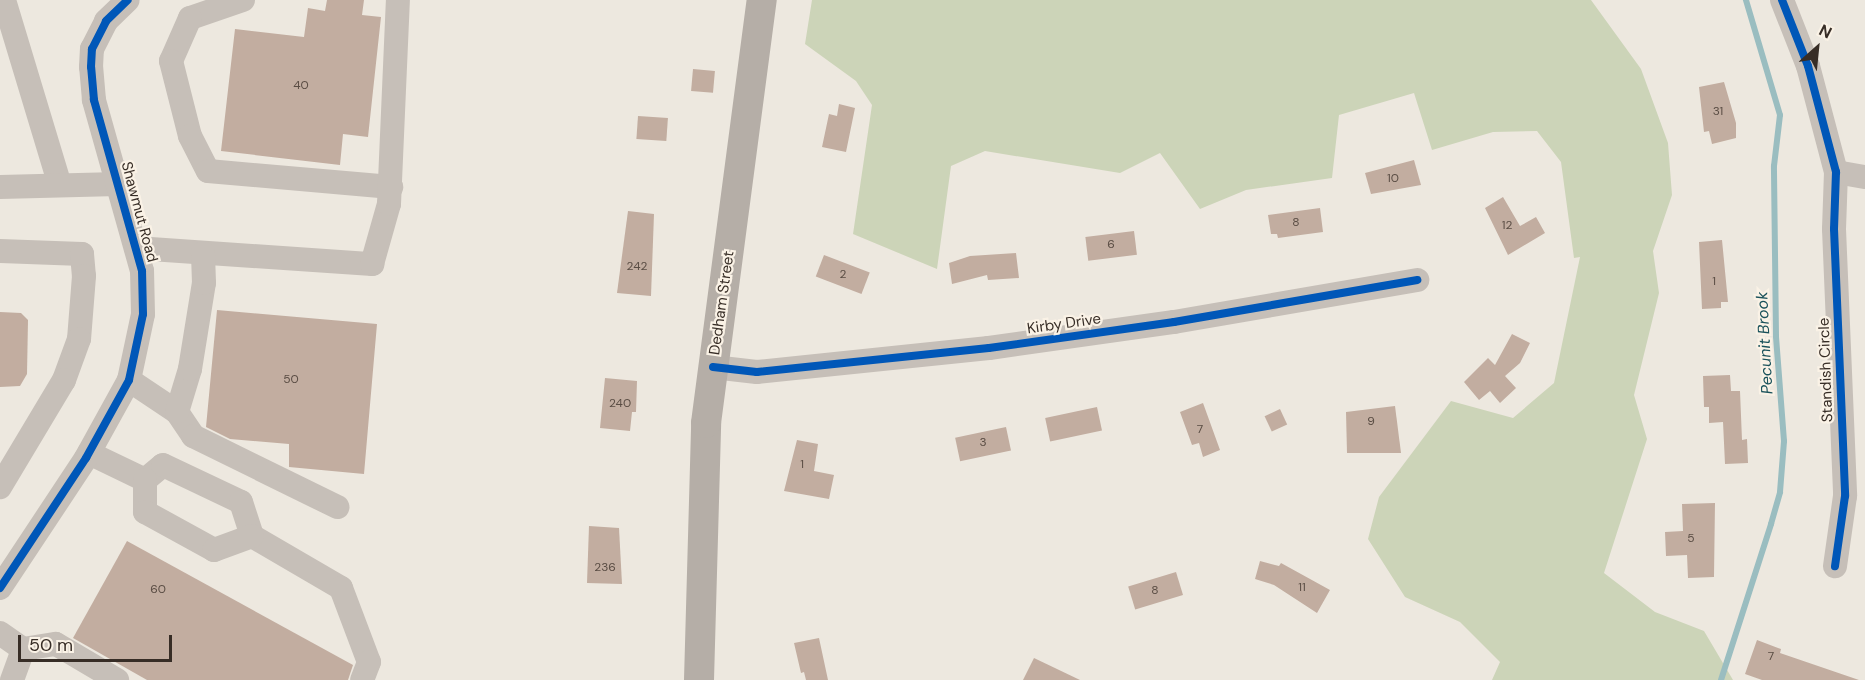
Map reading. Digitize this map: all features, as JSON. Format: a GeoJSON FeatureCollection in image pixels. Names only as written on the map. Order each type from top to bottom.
{"type":"FeatureCollection","features":[{"type":"Feature","properties":{"kind":"main road","name":"Dedham Street"},"geometry":{"type":"LineString","coordinates":[[699,680],[702,470],[713,367],[762,0]]}},
{"type":"Feature","properties":{"kind":"street"},"geometry":{"type":"LineString","coordinates":[[4,0],[60,185]]}},
{"type":"Feature","properties":{"kind":"street","name":"Shawmut Road"},"geometry":{"type":"LineString","coordinates":[[0,586],[89,453],[129,380],[143,314],[142,271],[94,100],[92,49],[106,21],[128,0]]}},
{"type":"Feature","properties":{"kind":"street"},"geometry":{"type":"LineString","coordinates":[[243,0],[190,18],[171,61],[190,136],[208,171],[391,187]]}},
{"type":"Feature","properties":{"kind":"street"},"geometry":{"type":"LineString","coordinates":[[136,248],[372,264],[391,187],[398,0]]}},
{"type":"Feature","properties":{"kind":"street","name":"Standish Circle"},"geometry":{"type":"LineString","coordinates":[[1782,0],[1806,60],[1836,172],[1834,229],[1845,496],[1835,566]]}},
{"type":"Feature","properties":{"kind":"street"},"geometry":{"type":"LineString","coordinates":[[1836,172],[1865,177]]}},
{"type":"Feature","properties":{"kind":"street"},"geometry":{"type":"LineString","coordinates":[[0,187],[118,184]]}},
{"type":"Feature","properties":{"kind":"street"},"geometry":{"type":"LineString","coordinates":[[0,250],[82,254],[84,276],[79,339],[64,380],[0,487]]}},
{"type":"Feature","properties":{"kind":"street"},"geometry":{"type":"LineString","coordinates":[[177,412],[190,369],[204,283],[203,252]]}},
{"type":"Feature","properties":{"kind":"street","name":"Kirby Drive"},"geometry":{"type":"LineString","coordinates":[[713,367],[757,372],[989,348],[1173,322],[1418,280]]}},
{"type":"Feature","properties":{"kind":"street"},"geometry":{"type":"LineString","coordinates":[[129,380],[177,412],[193,436],[337,507]]}},
{"type":"Feature","properties":{"kind":"street"},"geometry":{"type":"LineString","coordinates":[[89,453],[145,480]]}},
{"type":"Feature","properties":{"kind":"street"},"geometry":{"type":"LineString","coordinates":[[145,480],[163,465],[241,502],[252,536],[341,588],[369,662],[362,680]]}},
{"type":"Feature","properties":{"kind":"street"},"geometry":{"type":"LineString","coordinates":[[145,480],[145,512],[214,550],[252,536]]}},
{"type":"Feature","properties":{"kind":"street"},"geometry":{"type":"LineString","coordinates":[[0,633],[23,649],[56,644],[117,680]]}},
{"type":"Feature","properties":{"kind":"street"},"geometry":{"type":"LineString","coordinates":[[15,679],[23,649]]}},
{"type":"Feature","properties":{"kind":"green space"},"geometry":{"type":"Polygon","coordinates":[[[812,0],[1591,0],[1641,69],[1668,143],[1672,195],[1653,251],[1659,293],[1634,395],[1647,439],[1604,573],[1655,612],[1704,631],[1733,680],[1492,680],[1500,662],[1460,622],[1405,597],[1368,539],[1379,497],[1451,401],[1513,418],[1554,383],[1580,257],[1574,258],[1561,162],[1537,131],[1493,132],[1432,150],[1414,93],[1339,115],[1332,178],[1246,190],[1200,209],[1160,153],[1120,173],[985,151],[951,166],[937,269],[853,234],[872,105],[856,81],[805,44],[812,0]]]}},
{"type":"Feature","properties":{"kind":"building"},"geometry":{"type":"Polygon","coordinates":[[[327,0],[364,0],[362,15],[381,17],[368,137],[343,134],[340,165],[221,151],[235,29],[304,37],[308,8],[325,11],[327,0]]]}},
{"type":"Feature","properties":{"kind":"building"},"geometry":{"type":"Polygon","coordinates":[[[693,69],[715,71],[713,93],[691,91],[693,69]]]}},
{"type":"Feature","properties":{"kind":"building"},"geometry":{"type":"Polygon","coordinates":[[[1724,82],[1736,123],[1736,138],[1712,144],[1709,131],[1704,132],[1699,87],[1724,82]]]}},
{"type":"Feature","properties":{"kind":"building"},"geometry":{"type":"Polygon","coordinates":[[[839,104],[855,108],[846,152],[822,147],[829,114],[837,116],[839,104]]]}},
{"type":"Feature","properties":{"kind":"building"},"geometry":{"type":"Polygon","coordinates":[[[638,116],[668,118],[666,141],[636,139],[638,116]]]}},
{"type":"Feature","properties":{"kind":"building"},"geometry":{"type":"Polygon","coordinates":[[[1414,160],[1421,185],[1371,194],[1365,173],[1414,160]]]}},
{"type":"Feature","properties":{"kind":"building"},"geometry":{"type":"Polygon","coordinates":[[[1503,197],[1520,226],[1536,217],[1545,233],[1508,255],[1485,208],[1503,197]]]}},
{"type":"Feature","properties":{"kind":"building"},"geometry":{"type":"Polygon","coordinates":[[[1320,208],[1323,232],[1278,238],[1277,234],[1271,234],[1268,215],[1320,208]]]}},
{"type":"Feature","properties":{"kind":"building"},"geometry":{"type":"Polygon","coordinates":[[[628,211],[654,214],[651,296],[617,293],[628,211]]]}},
{"type":"Feature","properties":{"kind":"building"},"geometry":{"type":"Polygon","coordinates":[[[1134,231],[1137,255],[1088,261],[1085,237],[1134,231]]]}},
{"type":"Feature","properties":{"kind":"building"},"geometry":{"type":"Polygon","coordinates":[[[1722,240],[1728,302],[1721,302],[1721,308],[1702,309],[1699,242],[1722,240]]]}},
{"type":"Feature","properties":{"kind":"building"},"geometry":{"type":"Polygon","coordinates":[[[1016,253],[1019,278],[988,280],[987,275],[952,284],[949,263],[970,256],[1016,253]]]}},
{"type":"Feature","properties":{"kind":"building"},"geometry":{"type":"Polygon","coordinates":[[[824,255],[870,273],[862,294],[816,276],[824,255]]]}},
{"type":"Feature","properties":{"kind":"building"},"geometry":{"type":"Polygon","coordinates":[[[217,310],[377,324],[364,474],[289,467],[289,444],[230,439],[206,427],[217,310]]]}},
{"type":"Feature","properties":{"kind":"building"},"geometry":{"type":"Polygon","coordinates":[[[0,312],[21,313],[28,320],[27,374],[20,386],[0,387],[0,312]]]}},
{"type":"Feature","properties":{"kind":"building"},"geometry":{"type":"Polygon","coordinates":[[[1512,334],[1530,343],[1520,363],[1505,376],[1516,388],[1500,403],[1490,391],[1479,400],[1464,382],[1488,358],[1495,365],[1512,334]]]}},
{"type":"Feature","properties":{"kind":"building"},"geometry":{"type":"Polygon","coordinates":[[[1730,375],[1731,391],[1740,391],[1742,440],[1747,439],[1748,463],[1725,464],[1723,422],[1709,423],[1709,407],[1704,407],[1703,376],[1730,375]]]}},
{"type":"Feature","properties":{"kind":"building"},"geometry":{"type":"Polygon","coordinates":[[[605,378],[637,381],[636,412],[632,412],[630,431],[600,428],[605,378]]]}},
{"type":"Feature","properties":{"kind":"building"},"geometry":{"type":"Polygon","coordinates":[[[1203,403],[1220,450],[1203,457],[1199,443],[1192,445],[1180,412],[1203,403]]]}},
{"type":"Feature","properties":{"kind":"building"},"geometry":{"type":"Polygon","coordinates":[[[1395,406],[1401,453],[1347,453],[1346,412],[1395,406]]]}},
{"type":"Feature","properties":{"kind":"building"},"geometry":{"type":"Polygon","coordinates":[[[1097,407],[1102,430],[1050,441],[1045,418],[1097,407]]]}},
{"type":"Feature","properties":{"kind":"building"},"geometry":{"type":"Polygon","coordinates":[[[1280,409],[1287,424],[1272,432],[1265,416],[1280,409]]]}},
{"type":"Feature","properties":{"kind":"building"},"geometry":{"type":"Polygon","coordinates":[[[1006,427],[1011,450],[960,461],[955,438],[1006,427]]]}},
{"type":"Feature","properties":{"kind":"building"},"geometry":{"type":"Polygon","coordinates":[[[797,440],[818,444],[814,471],[834,475],[829,499],[784,491],[797,440]]]}},
{"type":"Feature","properties":{"kind":"building"},"geometry":{"type":"Polygon","coordinates":[[[1715,503],[1714,577],[1688,578],[1687,555],[1666,556],[1665,532],[1683,531],[1682,504],[1715,503]]]}},
{"type":"Feature","properties":{"kind":"building"},"geometry":{"type":"Polygon","coordinates":[[[589,526],[619,528],[622,584],[587,583],[589,526]]]}},
{"type":"Feature","properties":{"kind":"building"},"geometry":{"type":"Polygon","coordinates":[[[127,541],[353,665],[348,680],[147,680],[73,638],[127,541]]]}},
{"type":"Feature","properties":{"kind":"building"},"geometry":{"type":"Polygon","coordinates":[[[1260,561],[1279,566],[1281,563],[1330,590],[1317,613],[1274,585],[1255,579],[1260,561]]]}},
{"type":"Feature","properties":{"kind":"building"},"geometry":{"type":"Polygon","coordinates":[[[1176,572],[1183,595],[1135,610],[1128,587],[1176,572]]]}},
{"type":"Feature","properties":{"kind":"building"},"geometry":{"type":"Polygon","coordinates":[[[819,638],[828,680],[806,680],[804,672],[801,673],[794,643],[819,638]]]}},
{"type":"Feature","properties":{"kind":"building"},"geometry":{"type":"Polygon","coordinates":[[[1757,640],[1781,649],[1780,653],[1859,680],[1762,680],[1745,674],[1757,640]]]}},
{"type":"Feature","properties":{"kind":"building"},"geometry":{"type":"Polygon","coordinates":[[[1034,658],[1080,680],[1023,680],[1034,658]]]}},
{"type":"Feature","properties":{"kind":"waterway","name":"Pecunit Brook"},"geometry":{"type":"LineString","coordinates":[[1721,680],[1780,492],[1784,441],[1776,336],[1774,166],[1780,115],[1746,0]]}},
{"type":"Feature","properties":{"kind":"cycle path"},"geometry":{"type":"LineString","coordinates":[[0,588],[86,458],[129,380],[143,314],[142,271],[94,100],[91,67],[92,49],[106,21],[128,0]]}},
{"type":"Feature","properties":{"kind":"cycle path"},"geometry":{"type":"LineString","coordinates":[[1782,0],[1808,66],[1836,172],[1834,229],[1845,496],[1835,566]]}},
{"type":"Feature","properties":{"kind":"cycle path"},"geometry":{"type":"LineString","coordinates":[[713,367],[757,372],[989,348],[1174,322],[1417,280]]}}]}
